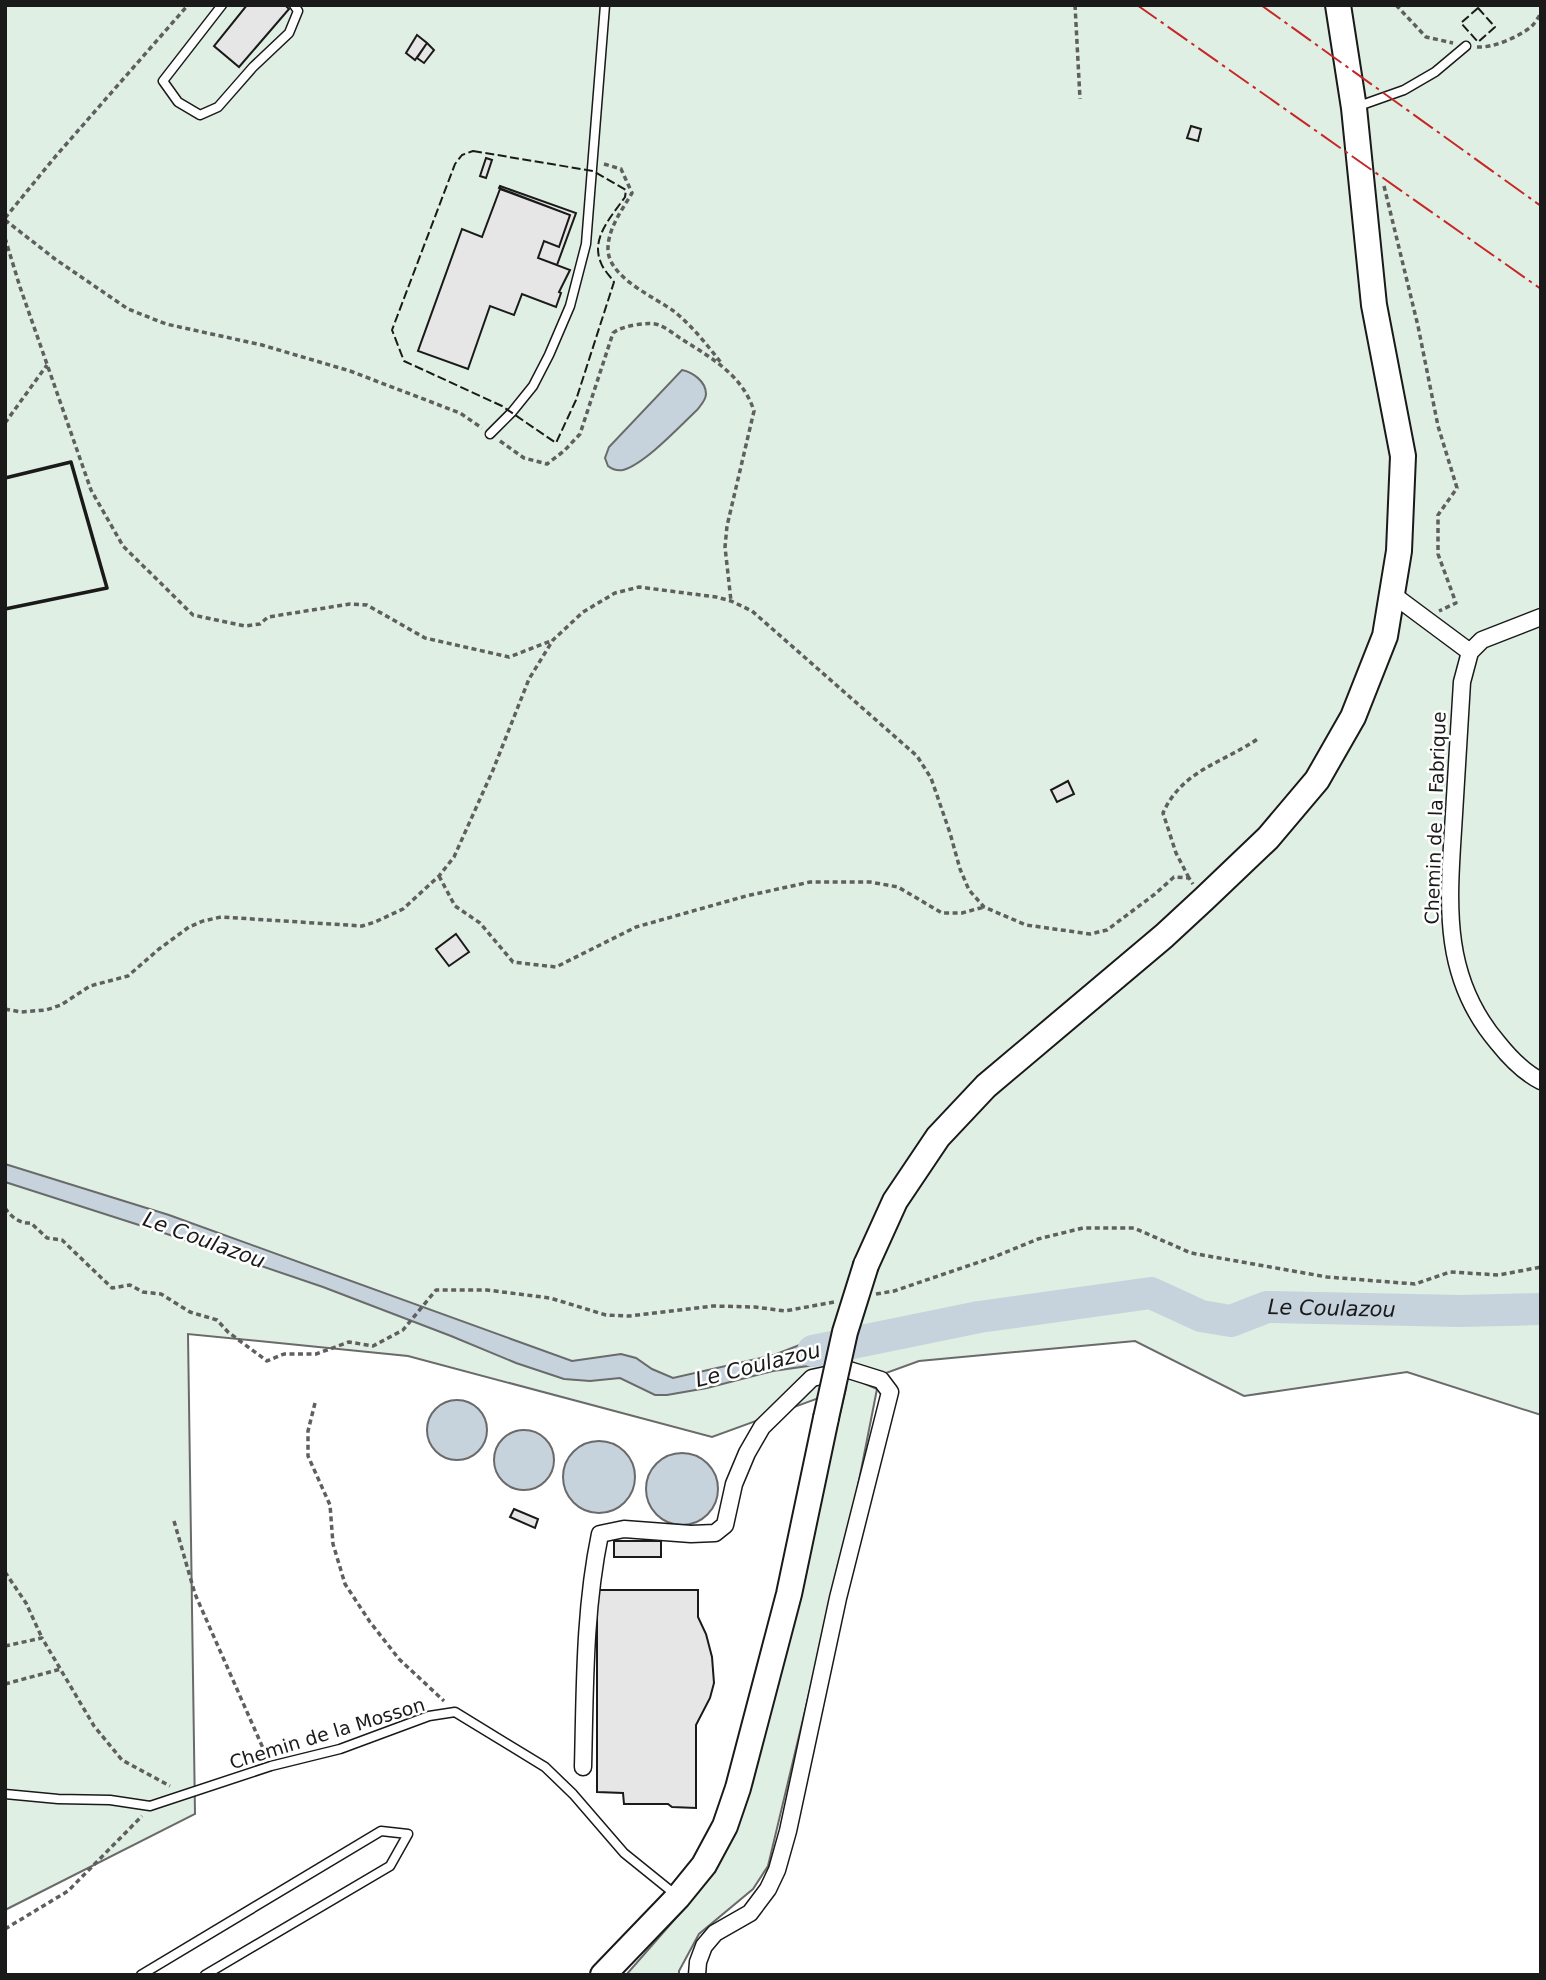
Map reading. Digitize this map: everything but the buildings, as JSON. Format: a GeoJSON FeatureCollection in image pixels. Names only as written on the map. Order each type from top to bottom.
{"type":"FeatureCollection","features":[{"type":"Feature","properties":{"kind":"main road"},"geometry":{"type":"LineString","coordinates":[[603,1975],[704,1866],[724,1826],[738,1788],[789,1594],[845,1332],[866,1265],[895,1201],[938,1137],[986,1086],[1155,944],[1268,838],[1317,780],[1353,717],[1385,636],[1399,551],[1403,456],[1374,305],[1354,108],[1338,5]]}},
{"type":"Feature","properties":{"kind":"street"},"geometry":{"type":"LineString","coordinates":[[1392,594],[1470,652],[1482,640],[1541,617]]}},
{"type":"Feature","properties":{"kind":"street","name":"Chemin de la Fabrique"},"geometry":{"type":"LineString","coordinates":[[1470,652],[1462,682],[1449,894],[1450,931],[1457,965],[1471,1003],[1489,1033],[1514,1062],[1541,1082]]}},
{"type":"Feature","properties":{"kind":"street"},"geometry":{"type":"LineString","coordinates":[[583,1767],[586,1632],[600,1534],[624,1529],[715,1533],[725,1525],[734,1484],[747,1453],[762,1427],[789,1399],[813,1378],[849,1370],[881,1380],[890,1392],[838,1598],[777,1870],[768,1889],[750,1913],[715,1933],[704,1946],[697,1975]]}},
{"type":"Feature","properties":{"kind":"lane"},"geometry":{"type":"LineString","coordinates":[[222,5],[163,81],[178,102],[200,115],[218,107],[253,67],[289,33],[298,11],[294,5]]}},
{"type":"Feature","properties":{"kind":"lane"},"geometry":{"type":"LineString","coordinates":[[490,434],[533,386],[570,306],[586,244],[605,5]]}},
{"type":"Feature","properties":{"kind":"lane"},"geometry":{"type":"LineString","coordinates":[[1354,108],[1404,90],[1435,72],[1466,46]]}},
{"type":"Feature","properties":{"kind":"lane","name":"Chemin de la Mosson"},"geometry":{"type":"LineString","coordinates":[[5,1794],[110,1800],[150,1807],[271,1766],[340,1749],[429,1716],[455,1712],[545,1767],[573,1794],[624,1853],[678,1897]]}},
{"type":"Feature","properties":{"kind":"lane"},"geometry":{"type":"LineString","coordinates":[[141,1975],[381,1831],[408,1835],[390,1866],[205,1975]]}},
{"type":"Feature","properties":{"kind":"path"},"geometry":{"type":"LineString","coordinates":[[188,5],[55,157],[5,219],[55,259],[128,309],[166,324],[262,345],[350,371],[460,413],[524,457],[547,464],[564,452],[580,434],[613,333],[618,328],[658,324],[726,369]]}},
{"type":"Feature","properties":{"kind":"path"},"geometry":{"type":"LineString","coordinates":[[1075,5],[1080,99]]}},
{"type":"Feature","properties":{"kind":"path"},"geometry":{"type":"LineString","coordinates":[[594,160],[621,170],[632,193],[611,229],[607,249],[614,266],[628,281],[675,313],[708,345],[750,396],[754,411],[727,526],[725,547],[731,601]]}},
{"type":"Feature","properties":{"kind":"path"},"geometry":{"type":"LineString","coordinates":[[1383,177],[1438,426],[1457,488],[1438,515],[1438,554],[1456,603],[1424,618]]}},
{"type":"Feature","properties":{"kind":"path"},"geometry":{"type":"LineString","coordinates":[[5,238],[91,490],[123,547],[193,615],[245,626],[260,624],[268,617],[350,604],[367,605],[425,638],[509,657],[553,640]]}},
{"type":"Feature","properties":{"kind":"path"},"geometry":{"type":"LineString","coordinates":[[5,423],[47,365]]}},
{"type":"Feature","properties":{"kind":"path"},"geometry":{"type":"LineString","coordinates":[[5,1009],[21,1012],[46,1010],[61,1005],[90,986],[128,976],[189,927],[203,921],[221,917],[362,926],[402,909],[439,876],[454,857],[493,770],[529,679],[553,640],[583,612],[615,593],[639,587],[716,597],[752,611],[917,756],[931,778],[969,890],[984,907],[1026,925],[1090,934],[1107,930],[1174,877],[1189,878]]}},
{"type":"Feature","properties":{"kind":"path"},"geometry":{"type":"LineString","coordinates":[[1204,899],[1176,853],[1163,813],[1170,798],[1192,775],[1242,750],[1259,738]]}},
{"type":"Feature","properties":{"kind":"path"},"geometry":{"type":"LineString","coordinates":[[439,876],[455,906],[480,923],[513,962],[556,967],[636,927],[746,896],[810,882],[870,882],[898,887],[942,913],[962,913],[984,907]]}},
{"type":"Feature","properties":{"kind":"path"},"geometry":{"type":"LineString","coordinates":[[5,1208],[11,1216],[24,1224],[31,1223],[47,1238],[62,1240],[112,1287],[131,1285],[143,1292],[161,1294],[190,1312],[217,1320],[228,1332],[267,1361],[285,1354],[316,1354],[349,1342],[373,1346],[403,1330],[436,1290],[487,1290],[550,1298],[606,1315],[629,1316],[713,1306],[785,1311],[840,1301]]}},
{"type":"Feature","properties":{"kind":"path"},"geometry":{"type":"LineString","coordinates":[[867,1296],[894,1291],[1038,1239],[1083,1228],[1134,1228],[1191,1253],[1327,1277],[1415,1284],[1450,1272],[1499,1275],[1541,1267]]}},
{"type":"Feature","properties":{"kind":"path"},"geometry":{"type":"LineString","coordinates":[[315,1403],[308,1431],[308,1456],[330,1506],[333,1544],[345,1584],[399,1659],[455,1712]]}},
{"type":"Feature","properties":{"kind":"path"},"geometry":{"type":"LineString","coordinates":[[174,1521],[195,1594],[271,1766]]}},
{"type":"Feature","properties":{"kind":"path"},"geometry":{"type":"LineString","coordinates":[[5,1572],[26,1603],[42,1638],[94,1726],[122,1760],[186,1794]]}},
{"type":"Feature","properties":{"kind":"path"},"geometry":{"type":"LineString","coordinates":[[5,1646],[42,1638]]}},
{"type":"Feature","properties":{"kind":"path"},"geometry":{"type":"LineString","coordinates":[[5,1684],[61,1669]]}},
{"type":"Feature","properties":{"kind":"path"},"geometry":{"type":"LineString","coordinates":[[5,1928],[68,1891],[150,1807]]}},
{"type":"Feature","properties":{"kind":"green space"},"geometry":{"type":"Polygon","coordinates":[[[5,5],[1541,5],[1541,1415],[1407,1372],[1244,1396],[1135,1341],[919,1361],[861,1382],[877,1389],[855,1501],[768,1866],[753,1889],[699,1934],[679,1975],[626,1975],[683,1910],[734,1823],[752,1785],[846,1388],[712,1437],[408,1356],[188,1334],[195,1814],[5,1910],[5,5]]]}},
{"type":"Feature","properties":{"kind":"water"},"geometry":{"type":"Polygon","coordinates":[[[682,370],[694,375],[704,385],[706,396],[702,404],[652,453],[623,470],[608,466],[605,458],[609,447],[682,370]]]}},
{"type":"Feature","properties":{"kind":"water"},"geometry":{"type":"Polygon","coordinates":[[[5,1164],[169,1215],[572,1361],[621,1354],[636,1358],[673,1378],[774,1355],[820,1337],[842,1332],[834,1359],[667,1395],[655,1395],[620,1378],[590,1381],[564,1379],[516,1363],[323,1287],[5,1182],[5,1164]]]}},
{"type":"Feature","properties":{"kind":"water"},"geometry":{"type":"Polygon","coordinates":[[[451,1400],[463,1400],[482,1413],[487,1430],[485,1442],[474,1455],[463,1460],[451,1460],[432,1447],[427,1436],[427,1424],[440,1405],[451,1400]]]}},
{"type":"Feature","properties":{"kind":"water"},"geometry":{"type":"Polygon","coordinates":[[[518,1430],[530,1430],[549,1443],[554,1460],[552,1472],[541,1485],[530,1490],[518,1490],[499,1477],[494,1466],[494,1454],[507,1435],[518,1430]]]}},
{"type":"Feature","properties":{"kind":"water"},"geometry":{"type":"Polygon","coordinates":[[[599,1441],[619,1447],[629,1457],[635,1477],[629,1497],[619,1507],[599,1513],[579,1507],[569,1497],[563,1477],[569,1457],[579,1447],[599,1441]]]}},
{"type":"Feature","properties":{"kind":"water"},"geometry":{"type":"Polygon","coordinates":[[[682,1453],[702,1459],[712,1469],[718,1489],[712,1509],[702,1519],[682,1525],[662,1519],[652,1509],[646,1489],[652,1469],[662,1459],[682,1453]]]}},
{"type":"Feature","properties":{"kind":"waterway","name":"Le Coulazou"},"geometry":{"type":"LineString","coordinates":[[813,1351],[979,1317],[1151,1293],[1201,1316],[1231,1321],[1267,1307],[1460,1311],[1541,1309]]}},
{"type":"Feature","properties":{"kind":"fence"},"geometry":{"type":"LineString","coordinates":[[1478,8],[1495,27],[1478,42],[1461,23],[1478,8]]}},
{"type":"Feature","properties":{"kind":"fence"},"geometry":{"type":"LineString","coordinates":[[473,151],[593,171],[626,190],[625,197],[604,228],[598,245],[602,265],[614,282],[576,400],[556,443],[502,406],[404,361],[392,330],[455,164],[462,155],[473,151]]}},
{"type":"Feature","properties":{"kind":"wall"},"geometry":{"type":"LineString","coordinates":[[5,478],[71,462],[107,588],[5,609]]}},
{"type":"Feature","properties":{"kind":"power"},"geometry":{"type":"LineString","coordinates":[[1137,5],[1541,289]]}},
{"type":"Feature","properties":{"kind":"power"},"geometry":{"type":"LineString","coordinates":[[1261,5],[1541,206]]}}]}
